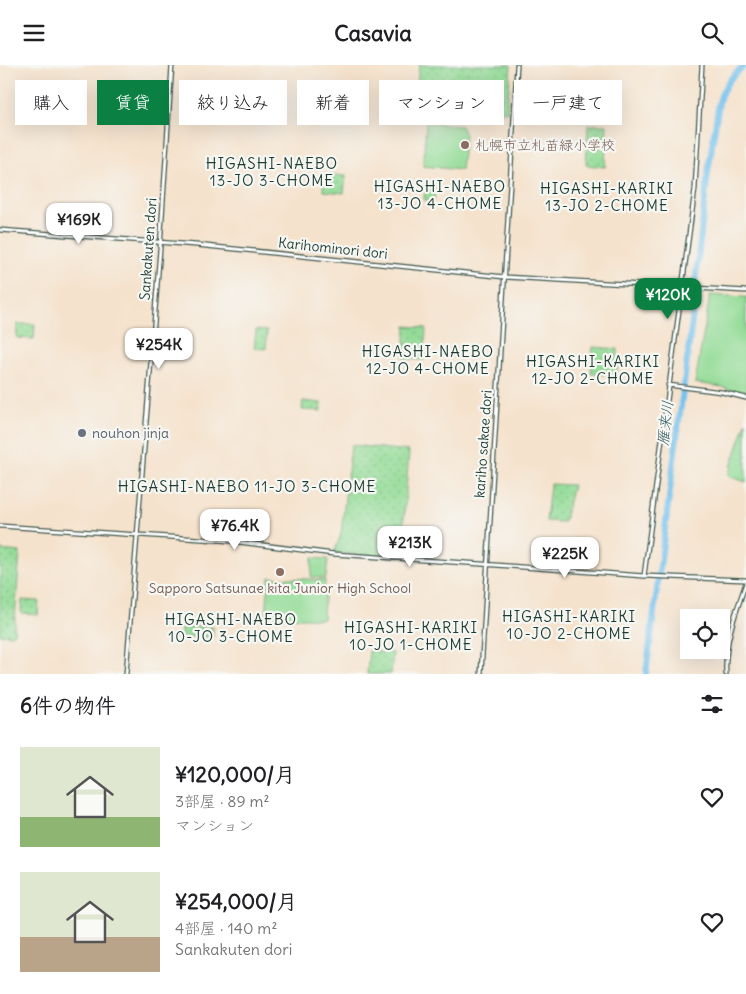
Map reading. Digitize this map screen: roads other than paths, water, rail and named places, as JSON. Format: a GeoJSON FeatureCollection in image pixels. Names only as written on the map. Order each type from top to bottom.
{"type":"FeatureCollection","features":[{"type":"Feature","properties":{"kind":"street","name":"Sankakuten dori"},"geometry":{"type":"LineString","coordinates":[[126,674],[172,65]]}},
{"type":"Feature","properties":{"kind":"street","name":"kariho sakae dori"},"geometry":{"type":"LineString","coordinates":[[480,674],[517,65]]}},
{"type":"Feature","properties":{"kind":"street"},"geometry":{"type":"LineString","coordinates":[[644,575],[696,174],[702,65]]}},
{"type":"Feature","properties":{"kind":"street","name":"Karihominori dori"},"geometry":{"type":"LineString","coordinates":[[0,230],[159,243],[505,277]]}},
{"type":"Feature","properties":{"kind":"street"},"geometry":{"type":"LineString","coordinates":[[505,277],[746,291]]}},
{"type":"Feature","properties":{"kind":"street"},"geometry":{"type":"LineString","coordinates":[[668,385],[722,392],[746,398]]}},
{"type":"Feature","properties":{"kind":"street"},"geometry":{"type":"LineString","coordinates":[[0,526],[231,541],[337,554],[746,582],[725,652],[726,674]]}},
{"type":"Feature","properties":{"kind":"waterway","name":"雁来川"},"geometry":{"type":"LineString","coordinates":[[646,674],[696,291],[695,284],[708,172],[719,102],[729,81],[745,65]]}},
{"type":"Feature","properties":{"kind":"place","name":"札幌市立札苗緑小学校"},"geometry":{"type":"Point","coordinates":[465,145]}},
{"type":"Feature","properties":{"kind":"place","name":"nouhon jinja"},"geometry":{"type":"Point","coordinates":[82,433]}},
{"type":"Feature","properties":{"kind":"place","name":"Sapporo Satsunae kita Junior High School"},"geometry":{"type":"Point","coordinates":[280,572]}},
{"type":"Feature","properties":{"kind":"district","name":"HIGASHI-NAEBO 13-JO 3-CHOME"},"geometry":{"type":"Point","coordinates":[272,172]}},
{"type":"Feature","properties":{"kind":"district","name":"HIGASHI-NAEBO 13-JO 4-CHOME"},"geometry":{"type":"Point","coordinates":[440,194]}},
{"type":"Feature","properties":{"kind":"district","name":"HIGASHI-KARIKI 13-JO 2-CHOME"},"geometry":{"type":"Point","coordinates":[607,196]}},
{"type":"Feature","properties":{"kind":"district","name":"HIGASHI-NAEBO 12-JO 4-CHOME"},"geometry":{"type":"Point","coordinates":[428,360]}},
{"type":"Feature","properties":{"kind":"district","name":"HIGASHI-KARIKI 12-JO 2-CHOME"},"geometry":{"type":"Point","coordinates":[593,370]}},
{"type":"Feature","properties":{"kind":"district","name":"HIGASHI-NAEBO 11-JO 3-CHOME"},"geometry":{"type":"Point","coordinates":[247,486]}},
{"type":"Feature","properties":{"kind":"district","name":"HIGASHI-KARIKI 10-JO 2-CHOME"},"geometry":{"type":"Point","coordinates":[569,624]}},
{"type":"Feature","properties":{"kind":"district","name":"HIGASHI-NAEBO 10-JO 3-CHOME"},"geometry":{"type":"Point","coordinates":[231,628]}},
{"type":"Feature","properties":{"kind":"district","name":"HIGASHI-KARIKI 10-JO 1-CHOME"},"geometry":{"type":"Point","coordinates":[411,636]}}]}
